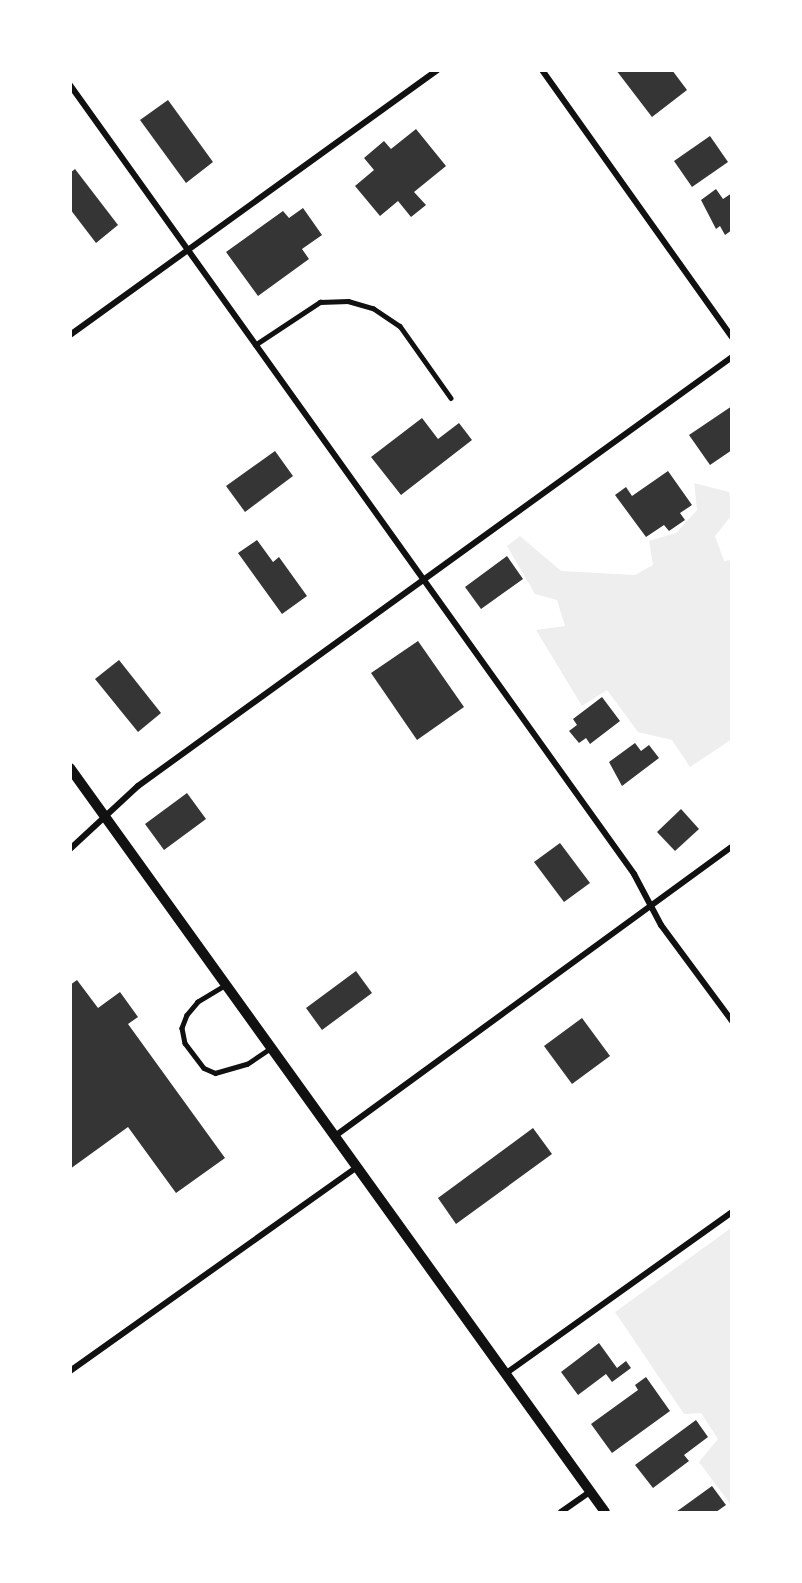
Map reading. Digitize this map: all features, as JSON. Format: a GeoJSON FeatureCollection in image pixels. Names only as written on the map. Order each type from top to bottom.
{"type":"FeatureCollection","features":[{"type":"Feature","properties":{"kind":"street"},"geometry":{"type":"LineString","coordinates":[[70,334],[438,70]]}},
{"type":"Feature","properties":{"kind":"street"},"geometry":{"type":"LineString","coordinates":[[542,70],[732,337]]}},
{"type":"Feature","properties":{"kind":"street"},"geometry":{"type":"LineString","coordinates":[[70,85],[187,252],[634,874],[651,904],[732,1021]]}},
{"type":"Feature","properties":{"kind":"street"},"geometry":{"type":"LineString","coordinates":[[70,849],[138,786],[732,357]]}},
{"type":"Feature","properties":{"kind":"street"},"geometry":{"type":"LineString","coordinates":[[70,768],[605,1512]]}},
{"type":"Feature","properties":{"kind":"street"},"geometry":{"type":"LineString","coordinates":[[335,1136],[732,846]]}},
{"type":"Feature","properties":{"kind":"street"},"geometry":{"type":"LineString","coordinates":[[70,1371],[357,1167]]}},
{"type":"Feature","properties":{"kind":"street"},"geometry":{"type":"LineString","coordinates":[[505,1374],[732,1212]]}},
{"type":"Feature","properties":{"kind":"street"},"geometry":{"type":"LineString","coordinates":[[561,1512],[590,1492]]}},
{"type":"Feature","properties":{"kind":"lane"},"geometry":{"type":"LineString","coordinates":[[255,345],[320,302],[348,301],[373,308],[400,326],[451,398]]}},
{"type":"Feature","properties":{"kind":"lane"},"geometry":{"type":"LineString","coordinates":[[226,985],[198,1002],[187,1015],[182,1028],[185,1043],[204,1068],[214,1073],[247,1064],[271,1048]]}},
{"type":"Feature","properties":{"kind":"shaded area"},"geometry":{"type":"Polygon","coordinates":[[[694,483],[729,492],[731,501],[731,516],[715,536],[724,561],[731,560],[732,739],[690,767],[672,740],[638,732],[607,690],[582,706],[536,630],[565,626],[557,600],[535,594],[507,546],[520,536],[561,571],[635,575],[653,565],[649,541],[676,533],[697,510],[694,483]]]}},
{"type":"Feature","properties":{"kind":"shaded area"},"geometry":{"type":"Polygon","coordinates":[[[731,1228],[731,1505],[699,1462],[718,1439],[701,1413],[684,1414],[615,1312],[731,1228]]]}},
{"type":"Feature","properties":{"kind":"building"},"geometry":{"type":"Polygon","coordinates":[[[616,70],[672,70],[687,90],[652,117],[616,70]]]}},
{"type":"Feature","properties":{"kind":"building"},"geometry":{"type":"Polygon","coordinates":[[[168,100],[213,162],[186,183],[140,120],[168,100]]]}},
{"type":"Feature","properties":{"kind":"building"},"geometry":{"type":"Polygon","coordinates":[[[416,129],[446,166],[414,192],[426,205],[411,217],[398,201],[380,216],[355,186],[374,170],[364,158],[384,141],[391,149],[416,129]]]}},
{"type":"Feature","properties":{"kind":"building"},"geometry":{"type":"Polygon","coordinates":[[[710,136],[728,162],[692,187],[674,161],[710,136]]]}},
{"type":"Feature","properties":{"kind":"building"},"geometry":{"type":"Polygon","coordinates":[[[75,169],[118,225],[96,243],[70,209],[70,173],[75,169]]]}},
{"type":"Feature","properties":{"kind":"building"},"geometry":{"type":"Polygon","coordinates":[[[716,189],[723,199],[732,193],[732,230],[725,235],[720,226],[716,229],[701,200],[716,189]]]}},
{"type":"Feature","properties":{"kind":"building"},"geometry":{"type":"Polygon","coordinates":[[[303,208],[322,235],[302,249],[309,259],[258,296],[226,252],[283,211],[289,218],[303,208]]]}},
{"type":"Feature","properties":{"kind":"building"},"geometry":{"type":"Polygon","coordinates":[[[732,406],[732,450],[710,465],[689,435],[732,406]]]}},
{"type":"Feature","properties":{"kind":"building"},"geometry":{"type":"Polygon","coordinates":[[[422,418],[438,439],[459,423],[472,440],[401,495],[371,457],[422,418]]]}},
{"type":"Feature","properties":{"kind":"building"},"geometry":{"type":"Polygon","coordinates":[[[275,451],[293,476],[245,512],[226,486],[275,451]]]}},
{"type":"Feature","properties":{"kind":"building"},"geometry":{"type":"Polygon","coordinates":[[[668,471],[692,505],[680,513],[685,520],[669,531],[664,525],[646,537],[615,495],[626,487],[632,496],[668,471]]]}},
{"type":"Feature","properties":{"kind":"building"},"geometry":{"type":"Polygon","coordinates":[[[257,540],[273,562],[279,557],[307,596],[282,614],[238,553],[257,540]]]}},
{"type":"Feature","properties":{"kind":"building"},"geometry":{"type":"Polygon","coordinates":[[[507,556],[523,579],[481,609],[465,587],[507,556]]]}},
{"type":"Feature","properties":{"kind":"building"},"geometry":{"type":"Polygon","coordinates":[[[418,641],[464,707],[417,740],[371,673],[418,641]]]}},
{"type":"Feature","properties":{"kind":"building"},"geometry":{"type":"Polygon","coordinates":[[[119,660],[161,713],[138,732],[95,679],[119,660]]]}},
{"type":"Feature","properties":{"kind":"building"},"geometry":{"type":"Polygon","coordinates":[[[602,697],[620,721],[590,744],[586,738],[579,743],[569,731],[577,725],[573,719],[602,697]]]}},
{"type":"Feature","properties":{"kind":"building"},"geometry":{"type":"Polygon","coordinates":[[[635,743],[641,751],[649,745],[659,758],[622,786],[609,762],[635,743]]]}},
{"type":"Feature","properties":{"kind":"building"},"geometry":{"type":"Polygon","coordinates":[[[187,793],[206,819],[164,850],[145,824],[187,793]]]}},
{"type":"Feature","properties":{"kind":"building"},"geometry":{"type":"Polygon","coordinates":[[[681,809],[699,829],[675,851],[657,832],[681,809]]]}},
{"type":"Feature","properties":{"kind":"building"},"geometry":{"type":"Polygon","coordinates":[[[560,843],[590,883],[564,902],[534,862],[560,843]]]}},
{"type":"Feature","properties":{"kind":"building"},"geometry":{"type":"Polygon","coordinates":[[[356,971],[372,993],[322,1030],[306,1008],[356,971]]]}},
{"type":"Feature","properties":{"kind":"building"},"geometry":{"type":"Polygon","coordinates":[[[77,980],[98,1008],[120,992],[138,1017],[128,1024],[225,1158],[176,1193],[128,1127],[70,1169],[70,985],[77,980]]]}},
{"type":"Feature","properties":{"kind":"building"},"geometry":{"type":"Polygon","coordinates":[[[582,1018],[610,1056],[572,1084],[544,1046],[582,1018]]]}},
{"type":"Feature","properties":{"kind":"building"},"geometry":{"type":"Polygon","coordinates":[[[533,1128],[552,1154],[456,1224],[438,1198],[533,1128]]]}},
{"type":"Feature","properties":{"kind":"building"},"geometry":{"type":"Polygon","coordinates":[[[599,1343],[617,1368],[626,1361],[631,1368],[612,1382],[606,1374],[578,1395],[561,1372],[599,1343]]]}},
{"type":"Feature","properties":{"kind":"building"},"geometry":{"type":"Polygon","coordinates":[[[646,1377],[670,1411],[612,1453],[591,1424],[638,1390],[635,1385],[646,1377]]]}},
{"type":"Feature","properties":{"kind":"building"},"geometry":{"type":"Polygon","coordinates":[[[696,1420],[708,1437],[684,1455],[689,1461],[653,1488],[635,1465],[696,1420]]]}},
{"type":"Feature","properties":{"kind":"building"},"geometry":{"type":"Polygon","coordinates":[[[712,1486],[726,1505],[716,1512],[676,1512],[712,1486]]]}}]}
